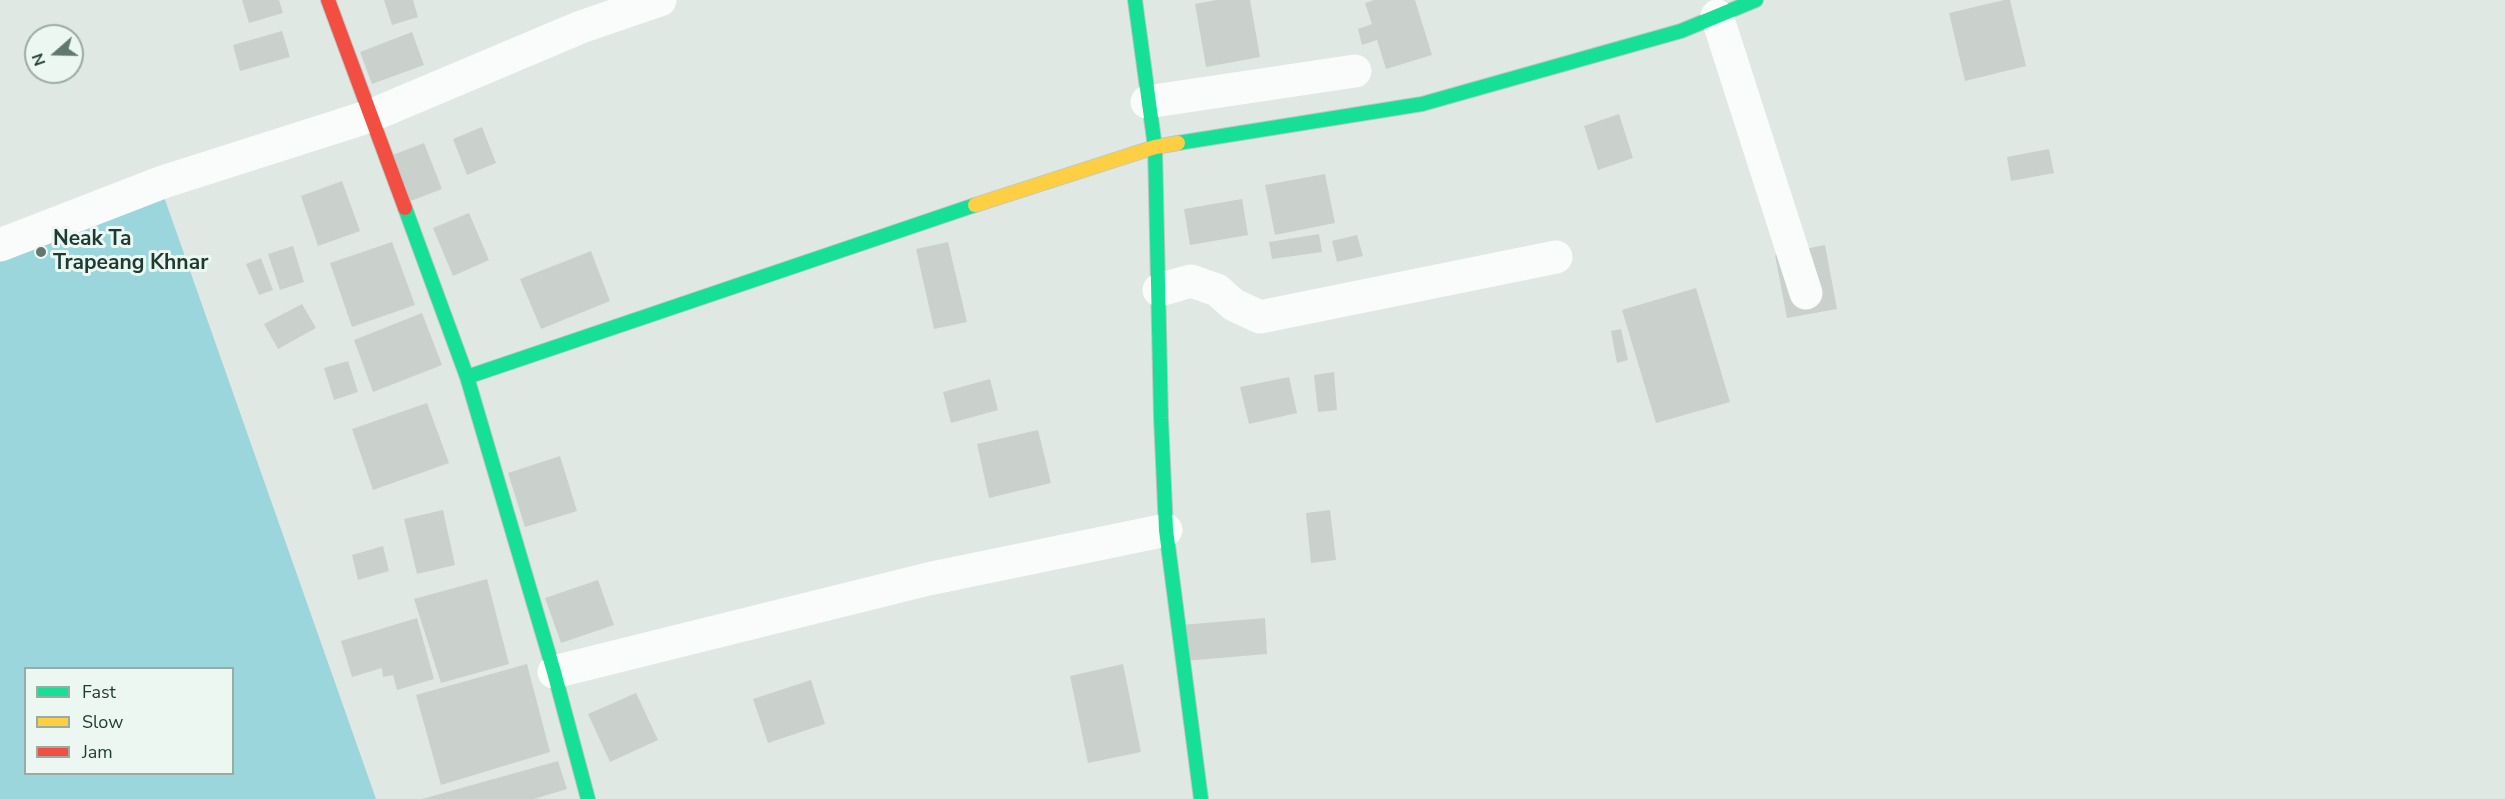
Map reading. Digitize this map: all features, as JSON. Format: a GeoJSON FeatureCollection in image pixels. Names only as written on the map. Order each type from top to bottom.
{"type":"FeatureCollection","features":[{"type":"Feature","properties":{"kind":"street"},"geometry":{"type":"LineString","coordinates":[[328,0],[467,377],[554,672],[588,799]]}},
{"type":"Feature","properties":{"kind":"street"},"geometry":{"type":"LineString","coordinates":[[0,245],[163,182],[370,116],[581,27],[660,0]]}},
{"type":"Feature","properties":{"kind":"street"},"geometry":{"type":"LineString","coordinates":[[1135,0],[1147,102],[1155,147],[1166,530],[1201,799]]}},
{"type":"Feature","properties":{"kind":"street"},"geometry":{"type":"LineString","coordinates":[[467,377],[912,225],[1155,147],[1422,104],[1681,31],[1756,0]]}},
{"type":"Feature","properties":{"kind":"street"},"geometry":{"type":"LineString","coordinates":[[1716,16],[1806,293]]}},
{"type":"Feature","properties":{"kind":"street"},"geometry":{"type":"LineString","coordinates":[[1147,102],[1355,71]]}},
{"type":"Feature","properties":{"kind":"street"},"geometry":{"type":"LineString","coordinates":[[1159,290],[1191,281],[1217,290],[1234,305],[1260,317],[1556,257]]}},
{"type":"Feature","properties":{"kind":"street"},"geometry":{"type":"LineString","coordinates":[[554,672],[928,579],[1166,530]]}},
{"type":"Feature","properties":{"kind":"water"},"geometry":{"type":"Polygon","coordinates":[[[163,194],[376,799],[0,799],[0,256],[163,194]]]}},
{"type":"Feature","properties":{"kind":"building"},"geometry":{"type":"Polygon","coordinates":[[[242,0],[279,0],[283,13],[249,23],[242,0]]]}},
{"type":"Feature","properties":{"kind":"building"},"geometry":{"type":"Polygon","coordinates":[[[384,0],[413,0],[418,17],[392,25],[384,0]]]}},
{"type":"Feature","properties":{"kind":"building"},"geometry":{"type":"Polygon","coordinates":[[[1216,0],[1250,0],[1260,57],[1206,67],[1195,4],[1216,0]]]}},
{"type":"Feature","properties":{"kind":"building"},"geometry":{"type":"Polygon","coordinates":[[[1374,0],[1415,0],[1432,55],[1386,69],[1377,40],[1362,45],[1358,29],[1372,24],[1365,3],[1374,0]]]}},
{"type":"Feature","properties":{"kind":"building"},"geometry":{"type":"Polygon","coordinates":[[[2010,0],[2026,66],[1965,81],[1949,13],[2010,0]]]}},
{"type":"Feature","properties":{"kind":"building"},"geometry":{"type":"Polygon","coordinates":[[[282,31],[290,57],[240,71],[233,45],[282,31]]]}},
{"type":"Feature","properties":{"kind":"building"},"geometry":{"type":"Polygon","coordinates":[[[412,32],[424,65],[372,84],[360,52],[412,32]]]}},
{"type":"Feature","properties":{"kind":"building"},"geometry":{"type":"Polygon","coordinates":[[[1619,114],[1633,158],[1598,170],[1584,126],[1619,114]]]}},
{"type":"Feature","properties":{"kind":"building"},"geometry":{"type":"Polygon","coordinates":[[[482,127],[496,163],[467,175],[453,139],[482,127]]]}},
{"type":"Feature","properties":{"kind":"building"},"geometry":{"type":"Polygon","coordinates":[[[424,143],[442,189],[408,202],[390,156],[424,143]]]}},
{"type":"Feature","properties":{"kind":"building"},"geometry":{"type":"Polygon","coordinates":[[[2049,149],[2054,173],[2011,181],[2007,157],[2049,149]]]}},
{"type":"Feature","properties":{"kind":"building"},"geometry":{"type":"Polygon","coordinates":[[[1325,174],[1335,223],[1275,235],[1265,185],[1325,174]]]}},
{"type":"Feature","properties":{"kind":"building"},"geometry":{"type":"Polygon","coordinates":[[[342,181],[360,231],[318,246],[301,196],[342,181]]]}},
{"type":"Feature","properties":{"kind":"building"},"geometry":{"type":"Polygon","coordinates":[[[1242,199],[1248,235],[1190,245],[1184,209],[1242,199]]]}},
{"type":"Feature","properties":{"kind":"building"},"geometry":{"type":"Polygon","coordinates":[[[469,213],[489,260],[453,276],[433,228],[469,213]]]}},
{"type":"Feature","properties":{"kind":"building"},"geometry":{"type":"Polygon","coordinates":[[[1319,234],[1322,252],[1272,259],[1269,242],[1319,234]]]}},
{"type":"Feature","properties":{"kind":"building"},"geometry":{"type":"Polygon","coordinates":[[[1357,235],[1363,256],[1337,262],[1332,241],[1357,235]]]}},
{"type":"Feature","properties":{"kind":"building"},"geometry":{"type":"Polygon","coordinates":[[[392,242],[415,305],[352,327],[330,263],[392,242]]]}},
{"type":"Feature","properties":{"kind":"building"},"geometry":{"type":"Polygon","coordinates":[[[948,242],[967,322],[934,329],[916,249],[948,242]]]}},
{"type":"Feature","properties":{"kind":"building"},"geometry":{"type":"Polygon","coordinates":[[[1825,245],[1837,309],[1787,318],[1775,255],[1825,245]]]}},
{"type":"Feature","properties":{"kind":"building"},"geometry":{"type":"Polygon","coordinates":[[[293,246],[304,282],[280,290],[268,254],[293,246]]]}},
{"type":"Feature","properties":{"kind":"building"},"geometry":{"type":"Polygon","coordinates":[[[591,251],[610,301],[541,329],[520,279],[591,251]]]}},
{"type":"Feature","properties":{"kind":"building"},"geometry":{"type":"Polygon","coordinates":[[[261,258],[273,290],[259,295],[246,264],[261,258]]]}},
{"type":"Feature","properties":{"kind":"building"},"geometry":{"type":"Polygon","coordinates":[[[1696,288],[1730,402],[1656,423],[1622,310],[1696,288]]]}},
{"type":"Feature","properties":{"kind":"building"},"geometry":{"type":"Polygon","coordinates":[[[302,304],[316,328],[278,349],[264,324],[302,304]]]}},
{"type":"Feature","properties":{"kind":"building"},"geometry":{"type":"Polygon","coordinates":[[[422,313],[442,365],[373,392],[354,340],[422,313]]]}},
{"type":"Feature","properties":{"kind":"building"},"geometry":{"type":"Polygon","coordinates":[[[1621,329],[1628,360],[1617,363],[1611,331],[1621,329]]]}},
{"type":"Feature","properties":{"kind":"building"},"geometry":{"type":"Polygon","coordinates":[[[348,361],[358,392],[334,400],[324,368],[348,361]]]}},
{"type":"Feature","properties":{"kind":"building"},"geometry":{"type":"Polygon","coordinates":[[[1334,372],[1337,410],[1318,412],[1314,375],[1334,372]]]}},
{"type":"Feature","properties":{"kind":"building"},"geometry":{"type":"Polygon","coordinates":[[[1289,377],[1297,413],[1249,424],[1240,387],[1289,377]]]}},
{"type":"Feature","properties":{"kind":"building"},"geometry":{"type":"Polygon","coordinates":[[[990,379],[998,410],[951,423],[943,392],[990,379]]]}},
{"type":"Feature","properties":{"kind":"building"},"geometry":{"type":"Polygon","coordinates":[[[427,403],[449,463],[373,490],[352,429],[427,403]]]}},
{"type":"Feature","properties":{"kind":"building"},"geometry":{"type":"Polygon","coordinates":[[[1038,430],[1051,483],[989,498],[977,444],[1038,430]]]}},
{"type":"Feature","properties":{"kind":"building"},"geometry":{"type":"Polygon","coordinates":[[[560,456],[577,511],[525,527],[508,473],[560,456]]]}},
{"type":"Feature","properties":{"kind":"building"},"geometry":{"type":"Polygon","coordinates":[[[443,510],[455,565],[417,574],[404,519],[443,510]]]}},
{"type":"Feature","properties":{"kind":"building"},"geometry":{"type":"Polygon","coordinates":[[[1330,510],[1336,560],[1311,563],[1306,513],[1330,510]]]}},
{"type":"Feature","properties":{"kind":"building"},"geometry":{"type":"Polygon","coordinates":[[[383,546],[389,571],[358,580],[352,555],[383,546]]]}},
{"type":"Feature","properties":{"kind":"building"},"geometry":{"type":"Polygon","coordinates":[[[487,579],[509,664],[441,683],[414,599],[487,579]]]}},
{"type":"Feature","properties":{"kind":"building"},"geometry":{"type":"Polygon","coordinates":[[[598,580],[614,625],[561,643],[545,598],[598,580]]]}},
{"type":"Feature","properties":{"kind":"building"},"geometry":{"type":"Polygon","coordinates":[[[417,618],[434,679],[397,690],[393,675],[383,677],[382,668],[352,677],[341,641],[417,618]]]}},
{"type":"Feature","properties":{"kind":"building"},"geometry":{"type":"Polygon","coordinates":[[[1265,618],[1267,654],[1184,661],[1181,625],[1265,618]]]}},
{"type":"Feature","properties":{"kind":"building"},"geometry":{"type":"Polygon","coordinates":[[[527,664],[550,752],[441,785],[416,695],[527,664]]]}},
{"type":"Feature","properties":{"kind":"building"},"geometry":{"type":"Polygon","coordinates":[[[1123,664],[1141,752],[1088,763],[1070,676],[1123,664]]]}},
{"type":"Feature","properties":{"kind":"building"},"geometry":{"type":"Polygon","coordinates":[[[811,680],[825,724],[768,743],[753,699],[811,680]]]}},
{"type":"Feature","properties":{"kind":"building"},"geometry":{"type":"Polygon","coordinates":[[[636,693],[658,740],[610,762],[588,714],[636,693]]]}},
{"type":"Feature","properties":{"kind":"building"},"geometry":{"type":"Polygon","coordinates":[[[558,761],[567,789],[534,799],[422,799],[558,761]]]}},
{"type":"Feature","properties":{"kind":"traffic: fast"},"geometry":{"type":"LineString","coordinates":[[1135,0],[1155,147],[1166,530],[1201,799]]}},
{"type":"Feature","properties":{"kind":"traffic: fast"},"geometry":{"type":"LineString","coordinates":[[1178,143],[1422,104],[1681,31],[1756,0]]}},
{"type":"Feature","properties":{"kind":"traffic: fast"},"geometry":{"type":"LineString","coordinates":[[467,377],[975,205]]}},
{"type":"Feature","properties":{"kind":"traffic: fast"},"geometry":{"type":"LineString","coordinates":[[405,208],[467,377],[554,672],[588,799]]}},
{"type":"Feature","properties":{"kind":"traffic: slow"},"geometry":{"type":"LineString","coordinates":[[975,205],[1155,147],[1178,143]]}},
{"type":"Feature","properties":{"kind":"traffic: jam"},"geometry":{"type":"LineString","coordinates":[[328,0],[405,208]]}},
{"type":"Feature","properties":{"kind":"place","name":"Neak Ta Trapeang Khnar"},"geometry":{"type":"Point","coordinates":[41,252]}}]}
